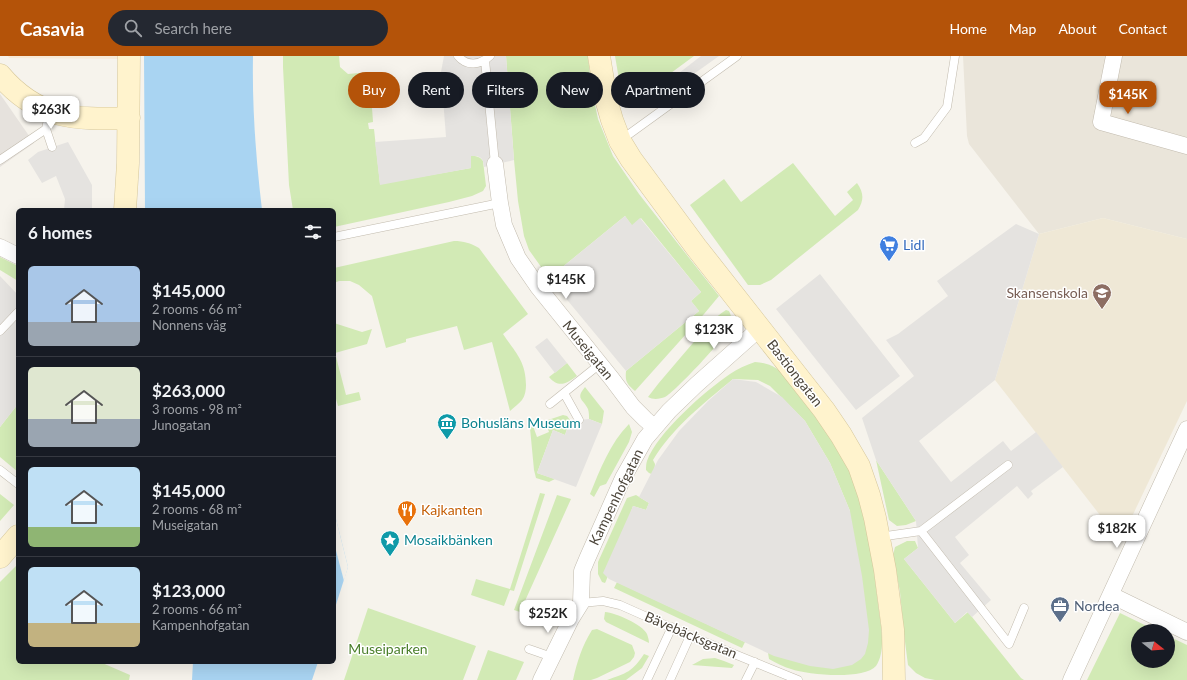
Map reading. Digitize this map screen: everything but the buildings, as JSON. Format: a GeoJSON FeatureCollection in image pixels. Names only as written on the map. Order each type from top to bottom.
{"type":"FeatureCollection","features":[{"type":"Feature","properties":{"kind":"main road"},"geometry":{"type":"LineString","coordinates":[[126,208],[129,56]]}},
{"type":"Feature","properties":{"kind":"main road","name":"Bastiongatan"},"geometry":{"type":"LineString","coordinates":[[599,56],[606,98],[612,120],[620,141],[631,159],[696,247],[824,410],[841,434],[859,466],[869,495],[885,570],[893,630],[894,680]]}},
{"type":"Feature","properties":{"kind":"main road"},"geometry":{"type":"LineString","coordinates":[[0,75],[11,88],[48,121],[73,118],[129,118]]}},
{"type":"Feature","properties":{"kind":"main road"},"geometry":{"type":"LineString","coordinates":[[0,557],[16,538]]}},
{"type":"Feature","properties":{"kind":"street"},"geometry":{"type":"LineString","coordinates":[[1114,56],[1102,122],[1187,146]]}},
{"type":"Feature","properties":{"kind":"street","name":"Museigatan"},"geometry":{"type":"LineString","coordinates":[[495,164],[504,225],[518,258],[538,287],[633,407],[654,427]]}},
{"type":"Feature","properties":{"kind":"street"},"geometry":{"type":"LineString","coordinates":[[0,247],[16,255]]}},
{"type":"Feature","properties":{"kind":"street","name":"Kampenhofgatan"},"geometry":{"type":"LineString","coordinates":[[541,680],[581,603],[582,571],[623,478],[642,444],[669,410],[760,328]]}},
{"type":"Feature","properties":{"kind":"street"},"geometry":{"type":"LineString","coordinates":[[1071,680],[1187,429]]}},
{"type":"Feature","properties":{"kind":"street"},"geometry":{"type":"LineString","coordinates":[[1111,595],[1187,632]]}},
{"type":"Feature","properties":{"kind":"lane"},"geometry":{"type":"LineString","coordinates":[[458,56],[465,62],[472,64],[479,63],[487,58],[495,164]]}},
{"type":"Feature","properties":{"kind":"lane"},"geometry":{"type":"LineString","coordinates":[[620,141],[737,56]]}},
{"type":"Feature","properties":{"kind":"lane"},"geometry":{"type":"LineString","coordinates":[[915,143],[924,138],[947,107],[955,56]]}},
{"type":"Feature","properties":{"kind":"lane"},"geometry":{"type":"LineString","coordinates":[[48,121],[52,147]]}},
{"type":"Feature","properties":{"kind":"lane"},"geometry":{"type":"LineString","coordinates":[[0,160],[48,121]]}},
{"type":"Feature","properties":{"kind":"lane"},"geometry":{"type":"LineString","coordinates":[[336,237],[500,203]]}},
{"type":"Feature","properties":{"kind":"lane"},"geometry":{"type":"LineString","coordinates":[[0,331],[16,314]]}},
{"type":"Feature","properties":{"kind":"lane"},"geometry":{"type":"LineString","coordinates":[[550,404],[600,364]]}},
{"type":"Feature","properties":{"kind":"lane"},"geometry":{"type":"LineString","coordinates":[[564,393],[579,420]]}},
{"type":"Feature","properties":{"kind":"lane"},"geometry":{"type":"LineString","coordinates":[[879,537],[922,531],[1008,465]]}},
{"type":"Feature","properties":{"kind":"lane"},"geometry":{"type":"LineString","coordinates":[[0,470],[16,482]]}},
{"type":"Feature","properties":{"kind":"lane"},"geometry":{"type":"LineString","coordinates":[[922,531],[1009,644],[1024,608]]}},
{"type":"Feature","properties":{"kind":"lane","name":"Bävebäcksgatan"},"geometry":{"type":"LineString","coordinates":[[581,603],[603,601],[620,605],[690,636],[798,680]]}},
{"type":"Feature","properties":{"kind":"lane"},"geometry":{"type":"LineString","coordinates":[[647,680],[672,627]]}},
{"type":"Feature","properties":{"kind":"lane"},"geometry":{"type":"LineString","coordinates":[[670,680],[690,636]]}},
{"type":"Feature","properties":{"kind":"lane"},"geometry":{"type":"LineString","coordinates":[[529,649],[552,657]]}},
{"type":"Feature","properties":{"kind":"lane"},"geometry":{"type":"LineString","coordinates":[[746,680],[755,662]]}},
{"type":"Feature","properties":{"kind":"shaded area"},"geometry":{"type":"Polygon","coordinates":[[[8,56],[122,56],[122,59],[9,58],[8,56]]]}},
{"type":"Feature","properties":{"kind":"shaded area"},"geometry":{"type":"Polygon","coordinates":[[[444,56],[506,56],[507,72],[472,72],[472,108],[510,108],[514,160],[484,167],[481,158],[471,156],[471,168],[380,185],[375,142],[446,137],[444,108],[464,108],[464,72],[441,72],[444,56]]]}},
{"type":"Feature","properties":{"kind":"shaded area"},"geometry":{"type":"Polygon","coordinates":[[[701,56],[719,56],[697,72],[680,72],[701,56]]]}},
{"type":"Feature","properties":{"kind":"shaded area"},"geometry":{"type":"Polygon","coordinates":[[[963,56],[1187,56],[1187,239],[1103,218],[1039,234],[969,144],[967,136],[963,56]]]}},
{"type":"Feature","properties":{"kind":"shaded area"},"geometry":{"type":"Polygon","coordinates":[[[0,94],[34,143],[0,167],[0,94]]]}},
{"type":"Feature","properties":{"kind":"shaded area"},"geometry":{"type":"Polygon","coordinates":[[[68,142],[92,185],[92,208],[64,208],[65,199],[56,176],[42,183],[28,160],[38,152],[68,142]]]}},
{"type":"Feature","properties":{"kind":"shaded area"},"geometry":{"type":"Polygon","coordinates":[[[625,216],[632,225],[640,218],[701,292],[691,301],[699,311],[626,371],[549,278],[625,216]]]}},
{"type":"Feature","properties":{"kind":"shaded area","name":"Skansenskola"},"geometry":{"type":"Polygon","coordinates":[[[1103,218],[1187,239],[1187,401],[1128,525],[1115,524],[1103,519],[995,380],[1039,234],[1103,218]]]}},
{"type":"Feature","properties":{"kind":"shaded area"},"geometry":{"type":"Polygon","coordinates":[[[1016,224],[1039,234],[995,380],[919,441],[951,482],[1003,441],[1011,451],[1036,432],[1063,467],[1031,491],[1033,494],[1028,499],[1017,486],[955,537],[969,555],[960,563],[991,600],[972,617],[967,612],[955,623],[904,559],[918,548],[916,521],[876,460],[862,418],[914,376],[886,340],[898,334],[948,296],[937,281],[1016,224]]]}},
{"type":"Feature","properties":{"kind":"shaded area"},"geometry":{"type":"Polygon","coordinates":[[[820,274],[900,376],[856,410],[776,309],[820,274]]]}},
{"type":"Feature","properties":{"kind":"shaded area"},"geometry":{"type":"Polygon","coordinates":[[[0,276],[16,293],[16,407],[0,427],[0,276]]]}},
{"type":"Feature","properties":{"kind":"shaded area"},"geometry":{"type":"Polygon","coordinates":[[[547,338],[567,363],[555,373],[535,347],[547,338]]]}},
{"type":"Feature","properties":{"kind":"shaded area"},"geometry":{"type":"Polygon","coordinates":[[[733,379],[756,382],[782,397],[805,421],[830,463],[850,511],[862,576],[869,630],[865,654],[861,659],[852,665],[833,669],[810,666],[774,656],[609,579],[603,573],[633,506],[646,510],[649,503],[639,497],[658,460],[679,431],[708,401],[733,379]]]}},
{"type":"Feature","properties":{"kind":"shaded area"},"geometry":{"type":"Polygon","coordinates":[[[589,419],[602,424],[576,487],[537,473],[553,430],[565,435],[570,421],[589,419]]]}},
{"type":"Feature","properties":{"kind":"green space"},"geometry":{"type":"Polygon","coordinates":[[[283,56],[339,56],[340,67],[348,74],[348,108],[372,108],[373,122],[368,123],[369,129],[374,129],[380,184],[471,168],[471,156],[474,156],[479,157],[483,161],[486,186],[483,191],[472,196],[336,227],[336,208],[293,208],[289,185],[283,56]]]}},
{"type":"Feature","properties":{"kind":"green space"},"geometry":{"type":"Polygon","coordinates":[[[506,56],[588,56],[590,72],[546,72],[546,108],[596,108],[598,119],[613,156],[639,194],[719,296],[635,391],[627,382],[626,371],[699,311],[691,301],[701,292],[641,218],[632,226],[625,216],[549,278],[529,250],[524,236],[518,201],[510,108],[538,108],[538,72],[507,72],[506,56]]]}},
{"type":"Feature","properties":{"kind":"green space"},"geometry":{"type":"Polygon","coordinates":[[[615,56],[694,56],[672,72],[618,72],[615,56]]]}},
{"type":"Feature","properties":{"kind":"green space"},"geometry":{"type":"Polygon","coordinates":[[[793,163],[835,216],[853,200],[847,192],[857,183],[862,193],[861,203],[858,210],[771,280],[760,285],[748,285],[690,205],[724,179],[741,202],[793,163]]]}},
{"type":"Feature","properties":{"kind":"green space"},"geometry":{"type":"Polygon","coordinates":[[[454,241],[461,241],[479,248],[528,314],[503,334],[519,357],[524,369],[526,389],[524,397],[510,411],[492,342],[464,350],[457,326],[406,339],[406,342],[386,348],[372,296],[359,285],[350,281],[336,282],[336,268],[454,241]]]}},
{"type":"Feature","properties":{"kind":"green space"},"geometry":{"type":"Polygon","coordinates":[[[0,257],[16,265],[16,280],[0,270],[0,257]]]}},
{"type":"Feature","properties":{"kind":"green space"},"geometry":{"type":"Polygon","coordinates":[[[726,310],[729,311],[732,324],[711,351],[679,385],[665,397],[652,399],[648,397],[704,329],[726,310]]]}},
{"type":"Feature","properties":{"kind":"green space"},"geometry":{"type":"Polygon","coordinates":[[[336,324],[362,332],[372,329],[367,344],[336,353],[336,324]]]}},
{"type":"Feature","properties":{"kind":"green space"},"geometry":{"type":"Polygon","coordinates":[[[336,357],[346,395],[359,392],[361,400],[338,406],[336,399],[336,357]]]}},
{"type":"Feature","properties":{"kind":"green space"},"geometry":{"type":"Polygon","coordinates":[[[755,362],[764,363],[779,370],[795,387],[835,443],[853,480],[860,500],[873,562],[882,635],[879,659],[876,666],[870,670],[848,675],[810,673],[788,668],[769,659],[768,653],[850,511],[830,463],[805,421],[770,386],[758,380],[733,379],[679,426],[653,460],[655,464],[654,475],[646,470],[646,464],[652,450],[683,413],[720,381],[736,370],[755,362]]]}},
{"type":"Feature","properties":{"kind":"green space"},"geometry":{"type":"Polygon","coordinates":[[[567,363],[577,376],[563,384],[556,383],[549,377],[567,363]]]}},
{"type":"Feature","properties":{"kind":"green space"},"geometry":{"type":"Polygon","coordinates":[[[585,387],[604,411],[602,424],[589,419],[588,409],[580,397],[585,387]]]}},
{"type":"Feature","properties":{"kind":"green space"},"geometry":{"type":"Polygon","coordinates":[[[16,407],[16,470],[0,457],[0,427],[16,407]]]}},
{"type":"Feature","properties":{"kind":"green space"},"geometry":{"type":"Polygon","coordinates":[[[563,415],[567,416],[570,420],[565,435],[553,430],[537,473],[555,479],[549,482],[536,478],[530,428],[533,426],[537,437],[549,432],[545,421],[563,415]]]}},
{"type":"Feature","properties":{"kind":"green space"},"geometry":{"type":"Polygon","coordinates":[[[629,424],[632,432],[629,442],[606,484],[600,486],[594,497],[590,494],[606,457],[622,431],[629,424]]]}},
{"type":"Feature","properties":{"kind":"green space"},"geometry":{"type":"Polygon","coordinates":[[[876,460],[916,521],[906,525],[897,526],[889,520],[876,460]]]}},
{"type":"Feature","properties":{"kind":"green space"},"geometry":{"type":"Polygon","coordinates":[[[540,493],[545,494],[514,591],[510,590],[504,606],[471,595],[476,579],[510,589],[540,493]]]}},
{"type":"Feature","properties":{"kind":"green space"},"geometry":{"type":"Polygon","coordinates":[[[0,494],[14,505],[0,521],[0,494]]]}},
{"type":"Feature","properties":{"kind":"green space"},"geometry":{"type":"Polygon","coordinates":[[[557,495],[571,499],[520,612],[514,610],[557,495]]]}},
{"type":"Feature","properties":{"kind":"green space"},"geometry":{"type":"Polygon","coordinates":[[[636,495],[649,503],[646,510],[633,506],[606,581],[605,583],[602,582],[598,574],[598,562],[627,498],[636,495]]]}},
{"type":"Feature","properties":{"kind":"green space"},"geometry":{"type":"Polygon","coordinates":[[[907,541],[915,541],[918,548],[904,559],[955,623],[968,612],[1024,680],[935,680],[925,678],[916,673],[908,665],[900,592],[893,555],[895,547],[907,541]]]}},
{"type":"Feature","properties":{"kind":"green space"},"geometry":{"type":"Polygon","coordinates":[[[16,566],[16,664],[105,664],[130,675],[129,680],[0,680],[0,582],[16,566]]]}},
{"type":"Feature","properties":{"kind":"green space"},"geometry":{"type":"Polygon","coordinates":[[[617,582],[745,642],[742,648],[614,588],[617,582]]]}},
{"type":"Feature","properties":{"kind":"green space","name":"Museiparken"},"geometry":{"type":"Polygon","coordinates":[[[368,608],[476,646],[463,680],[344,680],[368,608]]]}},
{"type":"Feature","properties":{"kind":"green space"},"geometry":{"type":"Polygon","coordinates":[[[605,612],[622,617],[640,626],[647,634],[649,643],[606,622],[604,619],[605,612]]]}},
{"type":"Feature","properties":{"kind":"green space"},"geometry":{"type":"Polygon","coordinates":[[[1120,613],[1143,624],[1131,624],[1131,668],[1175,668],[1175,639],[1187,645],[1187,680],[1087,680],[1120,613]]]}},
{"type":"Feature","properties":{"kind":"green space"},"geometry":{"type":"Polygon","coordinates":[[[597,629],[632,645],[635,653],[634,657],[630,662],[597,678],[591,680],[573,680],[578,660],[585,642],[592,630],[597,629]]]}},
{"type":"Feature","properties":{"kind":"green space"},"geometry":{"type":"Polygon","coordinates":[[[488,650],[524,662],[516,680],[477,680],[488,650]]]}},
{"type":"Feature","properties":{"kind":"green space"},"geometry":{"type":"Polygon","coordinates":[[[644,654],[649,656],[642,668],[626,680],[607,680],[620,676],[628,671],[636,665],[644,654]]]}},
{"type":"Feature","properties":{"kind":"green space"},"geometry":{"type":"Polygon","coordinates":[[[715,658],[734,665],[732,668],[692,665],[703,659],[715,658]]]}},
{"type":"Feature","properties":{"kind":"water"},"geometry":{"type":"Polygon","coordinates":[[[144,56],[253,56],[255,133],[262,208],[145,208],[144,56]]]}},
{"type":"Feature","properties":{"kind":"water"},"geometry":{"type":"Polygon","coordinates":[[[336,519],[348,567],[336,605],[336,519]]]}},
{"type":"Feature","properties":{"kind":"water"},"geometry":{"type":"Polygon","coordinates":[[[193,664],[317,664],[312,680],[192,680],[193,664]]]}},
{"type":"Feature","properties":{"kind":"pier"},"geometry":{"type":"Polygon","coordinates":[[[336,519],[348,567],[344,581],[336,551],[336,519]]]}},
{"type":"Feature","properties":{"kind":"place","name":"Lidl"},"geometry":{"type":"Point","coordinates":[889,262]}},
{"type":"Feature","properties":{"kind":"place","name":"Skansenskola"},"geometry":{"type":"Point","coordinates":[1102,310]}},
{"type":"Feature","properties":{"kind":"place","name":"Bohusläns Museum"},"geometry":{"type":"Point","coordinates":[447,440]}},
{"type":"Feature","properties":{"kind":"place","name":"Kajkanten"},"geometry":{"type":"Point","coordinates":[407,527]}},
{"type":"Feature","properties":{"kind":"place","name":"Mosaikbänken"},"geometry":{"type":"Point","coordinates":[390,557]}},
{"type":"Feature","properties":{"kind":"place","name":"Nordea"},"geometry":{"type":"Point","coordinates":[1060,623]}}]}
